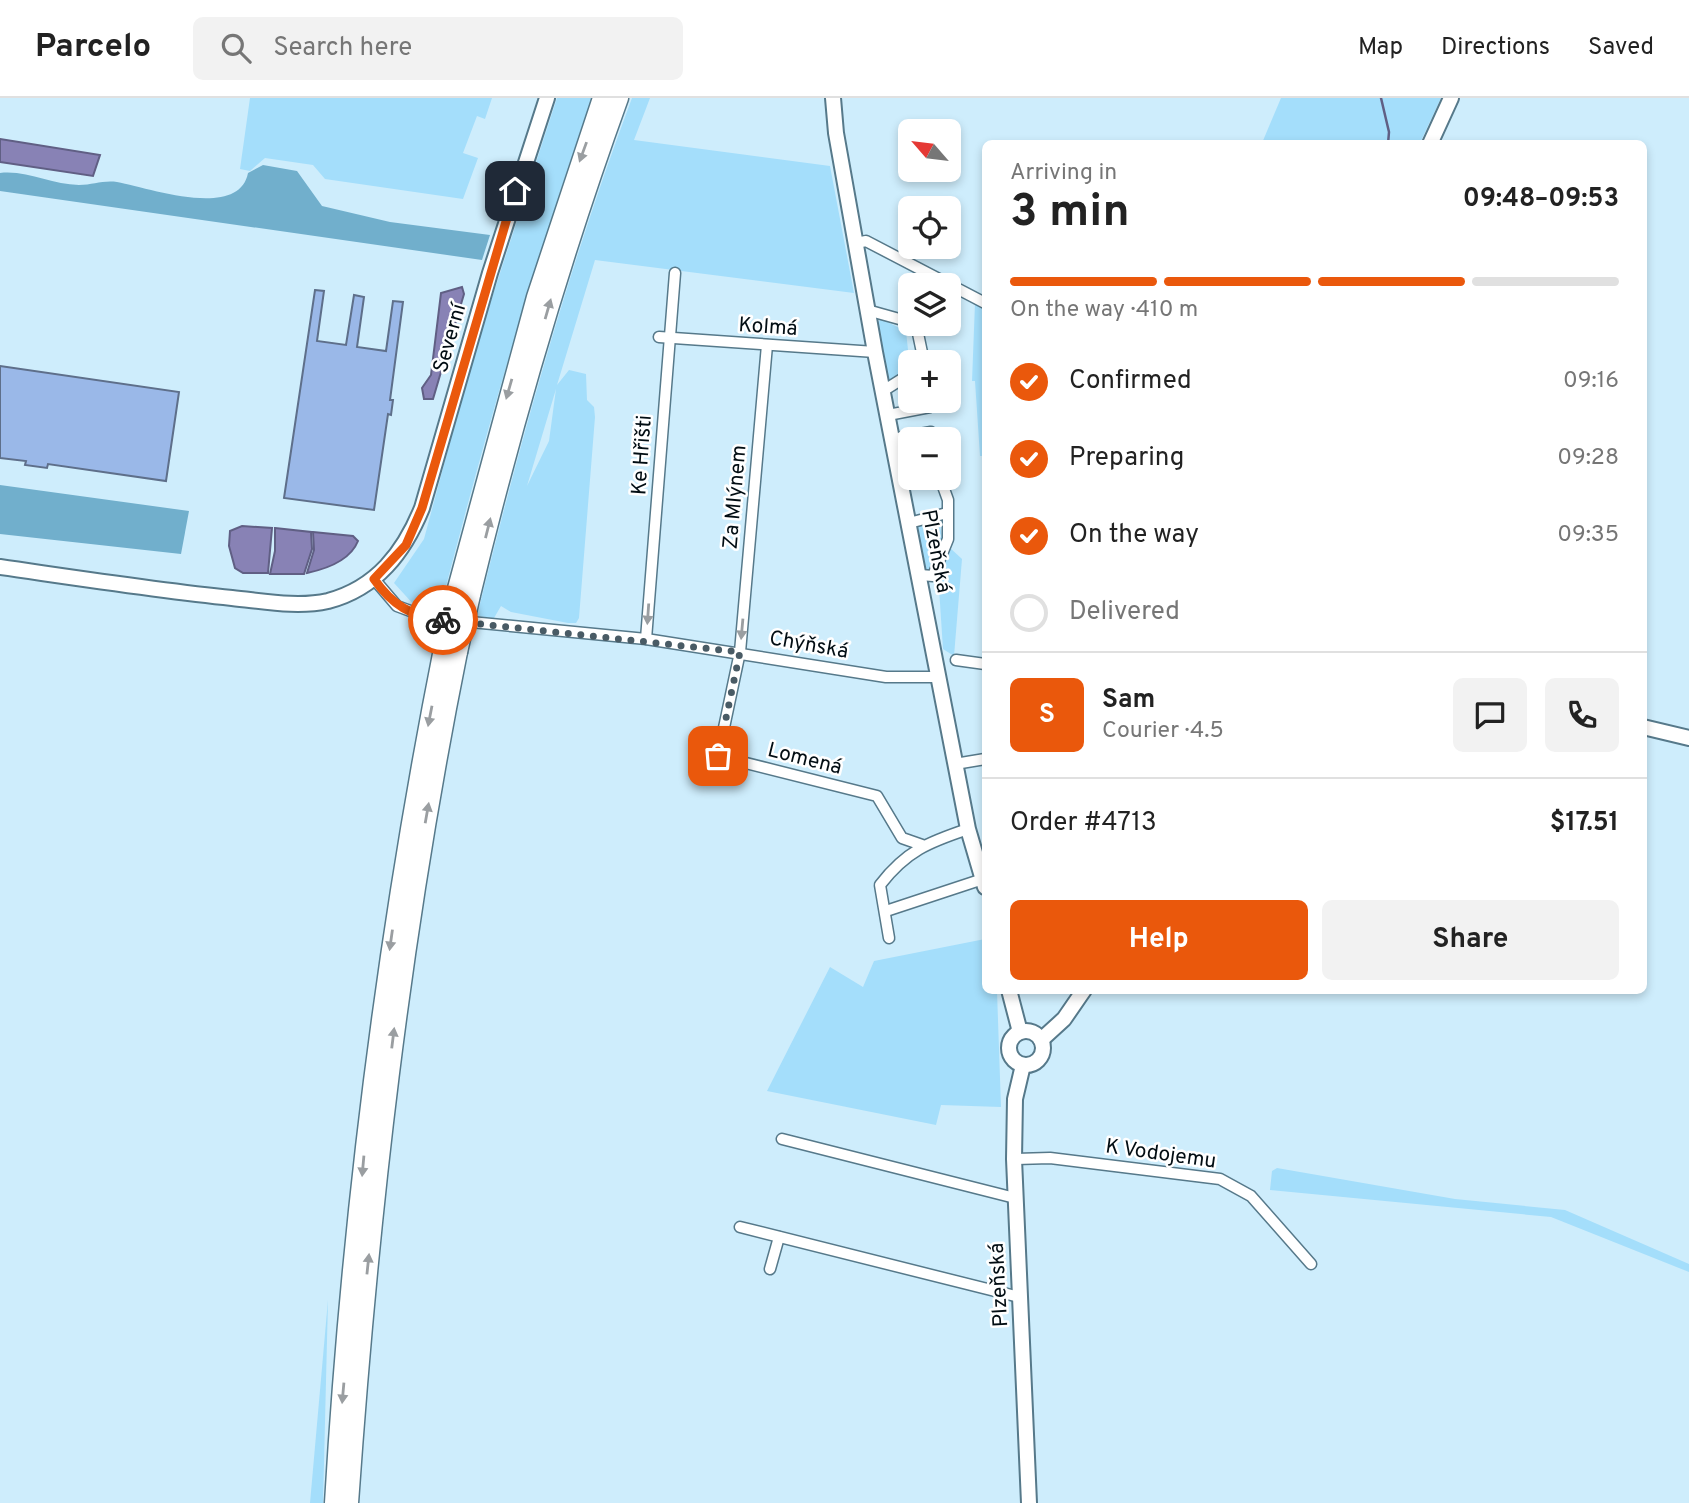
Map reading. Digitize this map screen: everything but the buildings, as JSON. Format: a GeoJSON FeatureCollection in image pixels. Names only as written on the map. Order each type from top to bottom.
{"type":"FeatureCollection","features":[{"type":"Feature","properties":{"kind":"highway"},"geometry":{"type":"LineString","coordinates":[[334,1503],[365,1143],[402,864],[463,593],[536,297],[602,98]]}},
{"type":"Feature","properties":{"kind":"highway"},"geometry":{"type":"LineString","coordinates":[[463,593],[550,301],[619,98]]}},
{"type":"Feature","properties":{"kind":"highway"},"geometry":{"type":"LineString","coordinates":[[349,1503],[363,1309],[400,978],[451,651]]}},
{"type":"Feature","properties":{"kind":"main road","name":"Severní"},"geometry":{"type":"LineString","coordinates":[[374,579],[406,545],[422,508],[497,248],[547,98]]}},
{"type":"Feature","properties":{"kind":"main road","name":"Plzeňská"},"geometry":{"type":"LineString","coordinates":[[833,98],[875,352],[968,829],[982,876]]}},
{"type":"Feature","properties":{"kind":"main road"},"geometry":{"type":"LineString","coordinates":[[1432,140],[1451,98]]}},
{"type":"Feature","properties":{"kind":"main road"},"geometry":{"type":"LineString","coordinates":[[0,567],[193,594],[299,604],[328,600],[374,579]]}},
{"type":"Feature","properties":{"kind":"main road"},"geometry":{"type":"LineString","coordinates":[[1647,728],[1689,738]]}},
{"type":"Feature","properties":{"kind":"main road"},"geometry":{"type":"LineString","coordinates":[[1010,994],[1020,1032]]}},
{"type":"Feature","properties":{"kind":"main road"},"geometry":{"type":"LineString","coordinates":[[1023,1065],[1012,1059],[1008,1049],[1012,1038],[1020,1032],[1032,1033],[1041,1040],[1064,1019],[1081,994]]}},
{"type":"Feature","properties":{"kind":"main road","name":"Plzeňská"},"geometry":{"type":"LineString","coordinates":[[1029,1503],[1015,1198],[1015,1099],[1023,1065],[1032,1064],[1041,1056],[1041,1040]]}},
{"type":"Feature","properties":{"kind":"street"},"geometry":{"type":"LineString","coordinates":[[856,243],[866,241],[982,301]]}},
{"type":"Feature","properties":{"kind":"street","name":"Ke Hřišti"},"geometry":{"type":"LineString","coordinates":[[646,639],[664,338],[675,272]]}},
{"type":"Feature","properties":{"kind":"street"},"geometry":{"type":"LineString","coordinates":[[867,310],[898,319]]}},
{"type":"Feature","properties":{"kind":"street","name":"Kolmá"},"geometry":{"type":"LineString","coordinates":[[664,338],[875,352]]}},
{"type":"Feature","properties":{"kind":"street","name":"Za Mlýnem"},"geometry":{"type":"LineString","coordinates":[[740,652],[766,345]]}},
{"type":"Feature","properties":{"kind":"street"},"geometry":{"type":"LineString","coordinates":[[883,391],[898,382]]}},
{"type":"Feature","properties":{"kind":"street"},"geometry":{"type":"LineString","coordinates":[[888,415],[898,413]]}},
{"type":"Feature","properties":{"kind":"street"},"geometry":{"type":"LineString","coordinates":[[893,439],[898,438]]}},
{"type":"Feature","properties":{"kind":"street"},"geometry":{"type":"LineString","coordinates":[[920,575],[933,576],[948,539],[948,500],[944,490]]}},
{"type":"Feature","properties":{"kind":"street"},"geometry":{"type":"LineString","coordinates":[[909,523],[947,513]]}},
{"type":"Feature","properties":{"kind":"street","name":"Chýňská"},"geometry":{"type":"LineString","coordinates":[[374,579],[397,606],[429,618],[646,639],[886,677],[939,677]]}},
{"type":"Feature","properties":{"kind":"street","name":"Lomená"},"geometry":{"type":"LineString","coordinates":[[740,652],[718,756],[877,796],[902,838],[922,845]]}},
{"type":"Feature","properties":{"kind":"street"},"geometry":{"type":"LineString","coordinates":[[956,660],[982,664]]}},
{"type":"Feature","properties":{"kind":"street"},"geometry":{"type":"LineString","coordinates":[[956,764],[982,760]]}},
{"type":"Feature","properties":{"kind":"street"},"geometry":{"type":"LineString","coordinates":[[889,938],[880,885],[903,859],[922,845],[968,829]]}},
{"type":"Feature","properties":{"kind":"street"},"geometry":{"type":"LineString","coordinates":[[886,911],[982,884]]}},
{"type":"Feature","properties":{"kind":"street"},"geometry":{"type":"LineString","coordinates":[[782,1139],[1015,1198]]}},
{"type":"Feature","properties":{"kind":"street","name":"K Vodojemu"},"geometry":{"type":"LineString","coordinates":[[1014,1159],[1050,1158],[1220,1179],[1251,1196],[1311,1264]]}},
{"type":"Feature","properties":{"kind":"street"},"geometry":{"type":"LineString","coordinates":[[740,1227],[1019,1297]]}},
{"type":"Feature","properties":{"kind":"street"},"geometry":{"type":"LineString","coordinates":[[771,1269],[779,1237]]}},
{"type":"Feature","properties":{"kind":"shaded area"},"geometry":{"type":"Polygon","coordinates":[[[250,98],[492,98],[485,119],[477,116],[463,153],[478,158],[463,199],[325,179],[313,165],[265,158],[250,171],[240,169],[250,98]]]}},
{"type":"Feature","properties":{"kind":"shaded area"},"geometry":{"type":"Polygon","coordinates":[[[557,98],[592,98],[510,354],[439,613],[415,606],[394,583],[424,539],[474,353],[557,98]]]}},
{"type":"Feature","properties":{"kind":"shaded area"},"geometry":{"type":"Polygon","coordinates":[[[632,98],[650,98],[634,140],[830,166],[854,293],[595,260],[557,385],[569,370],[586,374],[587,400],[594,407],[595,417],[579,618],[576,623],[568,623],[511,612],[501,606],[494,618],[477,616],[547,355],[632,98]],[[556,389],[527,486],[549,441],[556,389]]]}},
{"type":"Feature","properties":{"kind":"shaded area"},"geometry":{"type":"Polygon","coordinates":[[[1281,98],[1441,98],[1421,140],[1263,140],[1281,98]]]}},
{"type":"Feature","properties":{"kind":"shaded area"},"geometry":{"type":"Polygon","coordinates":[[[0,139],[100,155],[93,176],[0,162],[0,139]]]}},
{"type":"Feature","properties":{"kind":"shaded area"},"geometry":{"type":"Polygon","coordinates":[[[263,165],[297,171],[322,206],[390,222],[490,235],[482,260],[0,191],[0,173],[10,173],[69,184],[117,182],[170,194],[211,198],[228,195],[241,187],[248,173],[263,165]]]}},
{"type":"Feature","properties":{"kind":"shaded area"},"geometry":{"type":"Polygon","coordinates":[[[462,287],[464,294],[433,399],[424,399],[422,388],[431,375],[441,293],[462,287]]]}},
{"type":"Feature","properties":{"kind":"shaded area"},"geometry":{"type":"Polygon","coordinates":[[[975,303],[982,306],[982,456],[975,381],[972,381],[975,303]]]}},
{"type":"Feature","properties":{"kind":"shaded area"},"geometry":{"type":"Polygon","coordinates":[[[881,319],[898,327],[898,336],[907,336],[908,350],[898,350],[898,379],[889,382],[876,324],[881,319]]]}},
{"type":"Feature","properties":{"kind":"shaded area"},"geometry":{"type":"Polygon","coordinates":[[[0,485],[189,511],[181,554],[0,534],[0,485]]]}},
{"type":"Feature","properties":{"kind":"shaded area"},"geometry":{"type":"Polygon","coordinates":[[[928,522],[940,526],[943,541],[935,567],[925,571],[916,525],[928,522]]]}},
{"type":"Feature","properties":{"kind":"shaded area"},"geometry":{"type":"Polygon","coordinates":[[[242,526],[272,528],[268,573],[243,573],[235,568],[229,546],[230,531],[242,526]]]}},
{"type":"Feature","properties":{"kind":"shaded area"},"geometry":{"type":"Polygon","coordinates":[[[275,528],[311,532],[312,549],[304,574],[270,574],[275,551],[275,528]]]}},
{"type":"Feature","properties":{"kind":"shaded area"},"geometry":{"type":"Polygon","coordinates":[[[313,532],[353,536],[358,541],[343,559],[307,573],[314,550],[313,532]]]}},
{"type":"Feature","properties":{"kind":"shaded area"},"geometry":{"type":"Polygon","coordinates":[[[949,547],[962,559],[954,656],[943,649],[938,573],[949,547]]]}},
{"type":"Feature","properties":{"kind":"shaded area"},"geometry":{"type":"Polygon","coordinates":[[[982,940],[982,994],[997,994],[1001,1107],[941,1105],[936,1125],[767,1091],[830,967],[863,987],[874,961],[982,940]]]}},
{"type":"Feature","properties":{"kind":"shaded area"},"geometry":{"type":"Polygon","coordinates":[[[1277,1168],[1455,1199],[1565,1210],[1689,1264],[1689,1272],[1551,1217],[1270,1190],[1272,1171],[1277,1168]]]}},
{"type":"Feature","properties":{"kind":"shaded area"},"geometry":{"type":"Polygon","coordinates":[[[328,1300],[323,1503],[310,1503],[328,1300]]]}},
{"type":"Feature","properties":{"kind":"waterway"},"geometry":{"type":"LineString","coordinates":[[1381,98],[1388,140]]}},
{"type":"Feature","properties":{"kind":"way so far"},"geometry":{"type":"LineString","coordinates":[[443,620],[646,639],[740,652],[718,756]]}},
{"type":"Feature","properties":{"kind":"route"},"geometry":{"type":"LineString","coordinates":[[443,620],[415,615],[397,606],[374,579],[406,545],[422,508],[515,191]]}}]}
